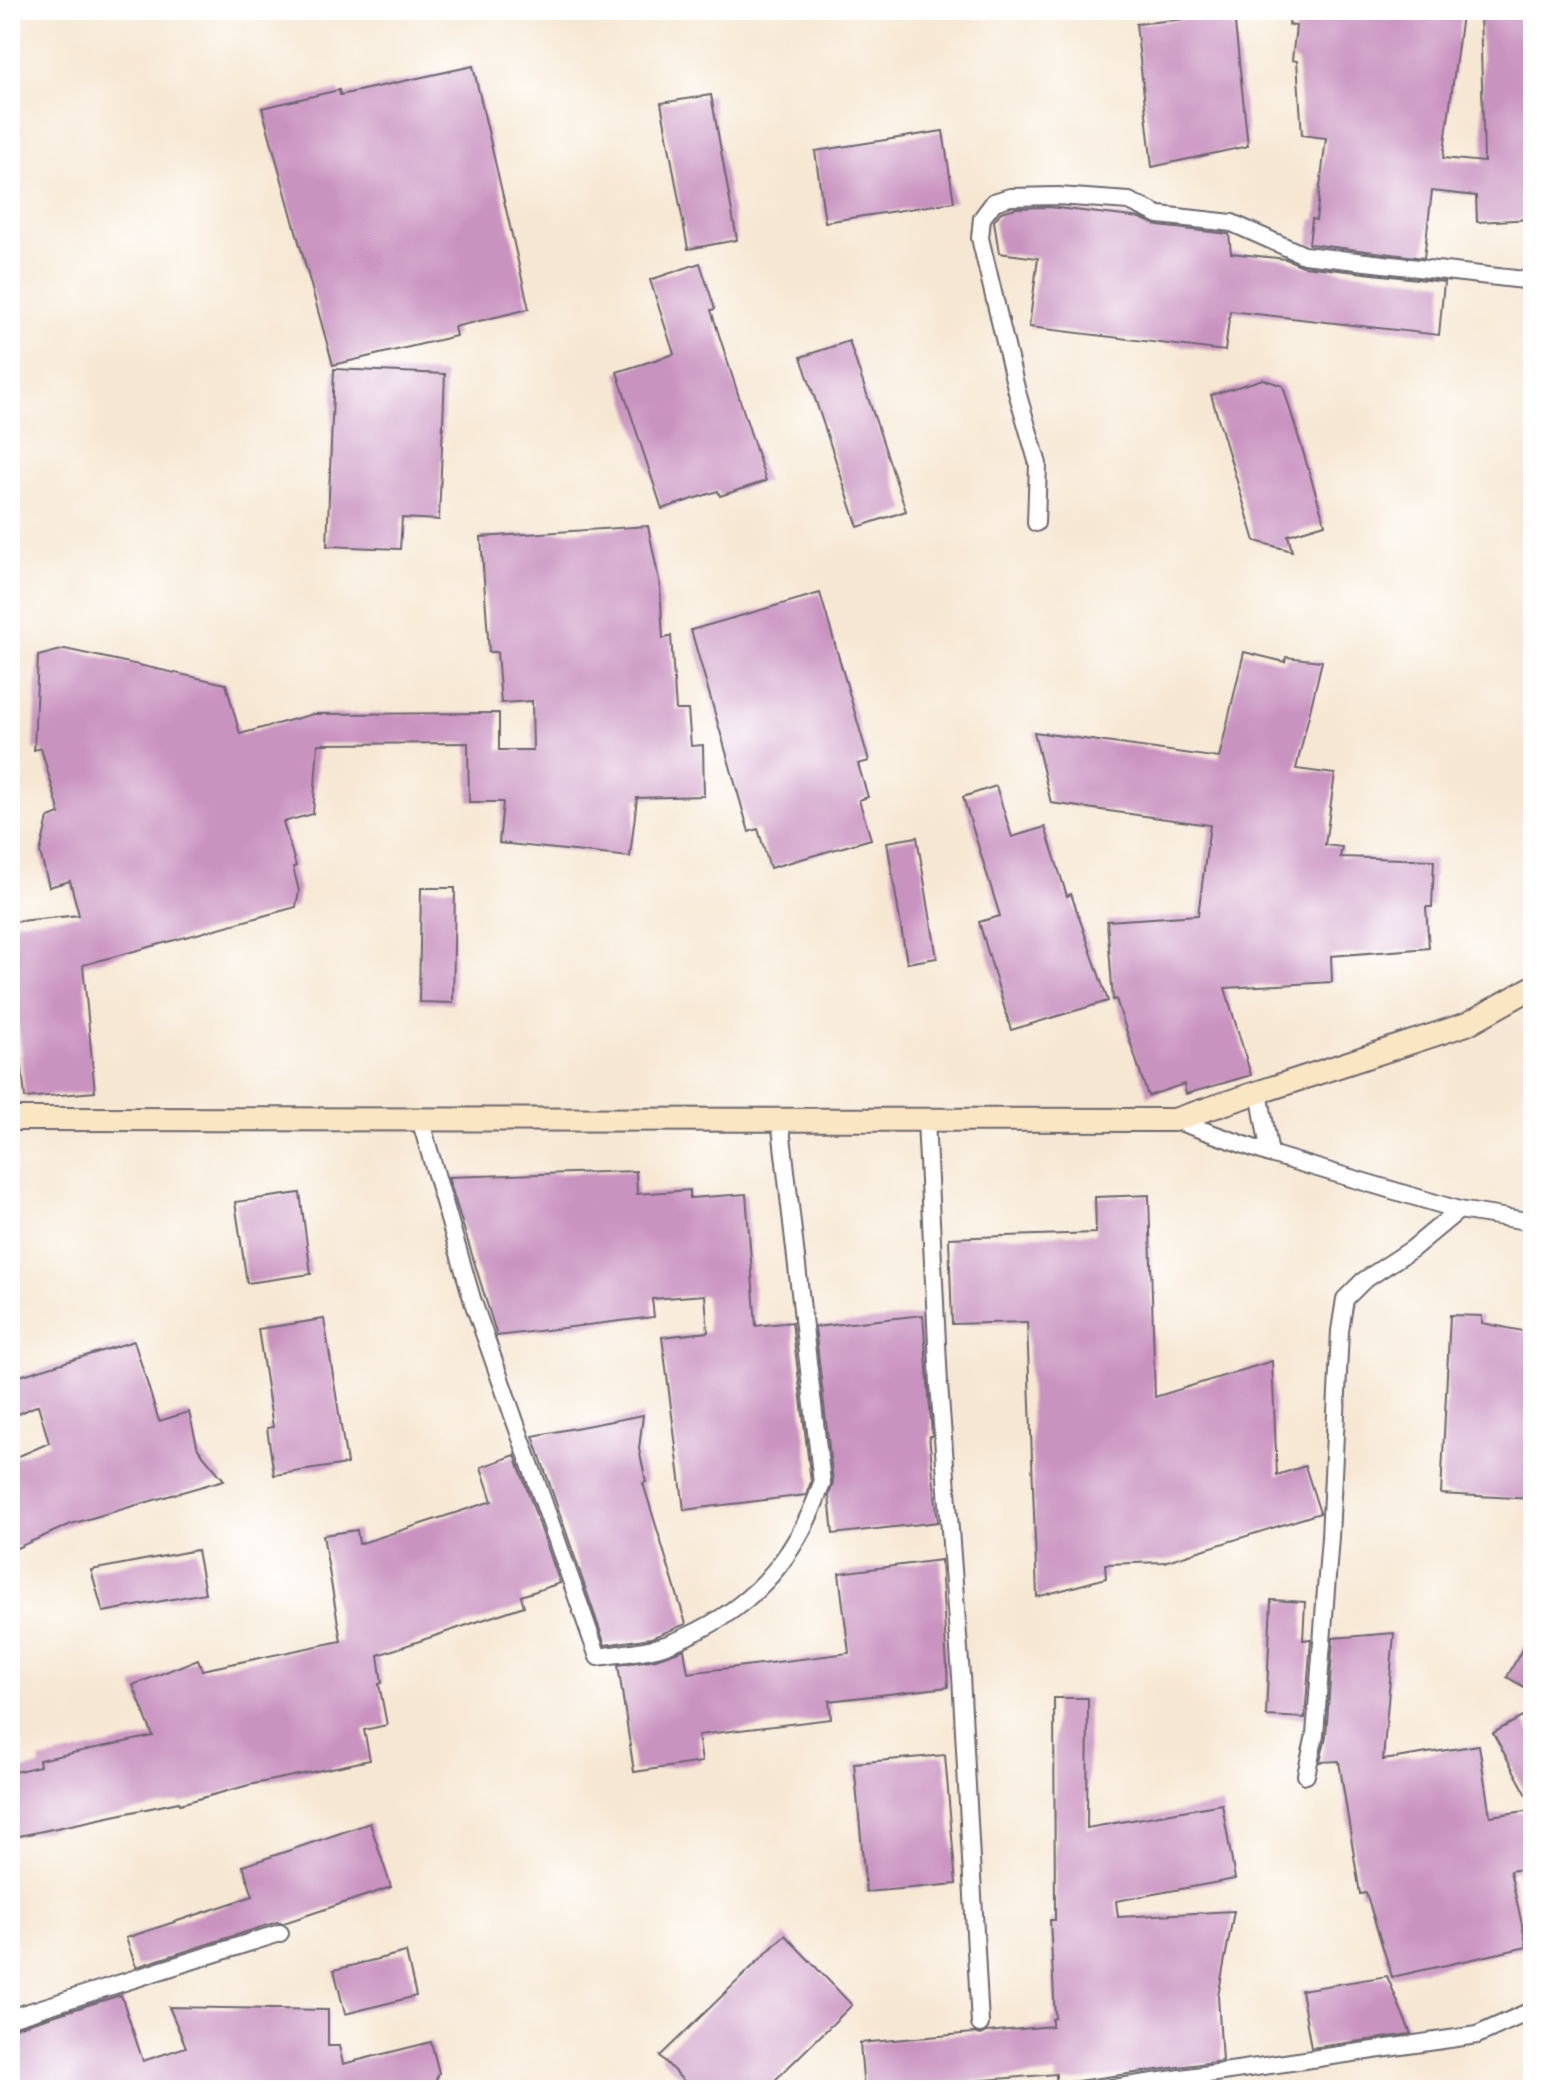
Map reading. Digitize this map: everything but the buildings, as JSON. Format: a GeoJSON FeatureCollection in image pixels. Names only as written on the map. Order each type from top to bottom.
{"type":"FeatureCollection","features":[{"type":"Feature","properties":{"kind":"street"},"geometry":{"type":"LineString","coordinates":[[1036,523],[1038,464],[1017,392],[980,238],[982,218],[994,202],[1010,197],[1058,196],[1129,201],[1159,215],[1232,223],[1304,255],[1533,281]]}},
{"type":"Feature","properties":{"kind":"street"},"geometry":{"type":"LineString","coordinates":[[10,1119],[1174,1120],[1467,1024],[1533,987]]}},
{"type":"Feature","properties":{"kind":"street"},"geometry":{"type":"LineString","coordinates":[[1259,1092],[1270,1154]]}},
{"type":"Feature","properties":{"kind":"street"},"geometry":{"type":"LineString","coordinates":[[420,1119],[473,1302],[598,1657],[669,1644],[738,1609],[791,1553],[818,1497],[822,1483],[780,1119]]}},
{"type":"Feature","properties":{"kind":"street"},"geometry":{"type":"LineString","coordinates":[[926,1120],[939,1384],[961,1676],[980,2024]]}},
{"type":"Feature","properties":{"kind":"street"},"geometry":{"type":"LineString","coordinates":[[1174,1120],[1270,1154],[1459,1210],[1533,1222]]}},
{"type":"Feature","properties":{"kind":"street"},"geometry":{"type":"LineString","coordinates":[[1306,1775],[1315,1735],[1330,1537],[1340,1331],[1345,1299],[1363,1281],[1412,1249],[1459,1210]]}},
{"type":"Feature","properties":{"kind":"street"},"geometry":{"type":"LineString","coordinates":[[10,2018],[280,1933]]}},
{"type":"Feature","properties":{"kind":"street"},"geometry":{"type":"LineString","coordinates":[[1099,2090],[1477,2035],[1533,2010]]}}]}
